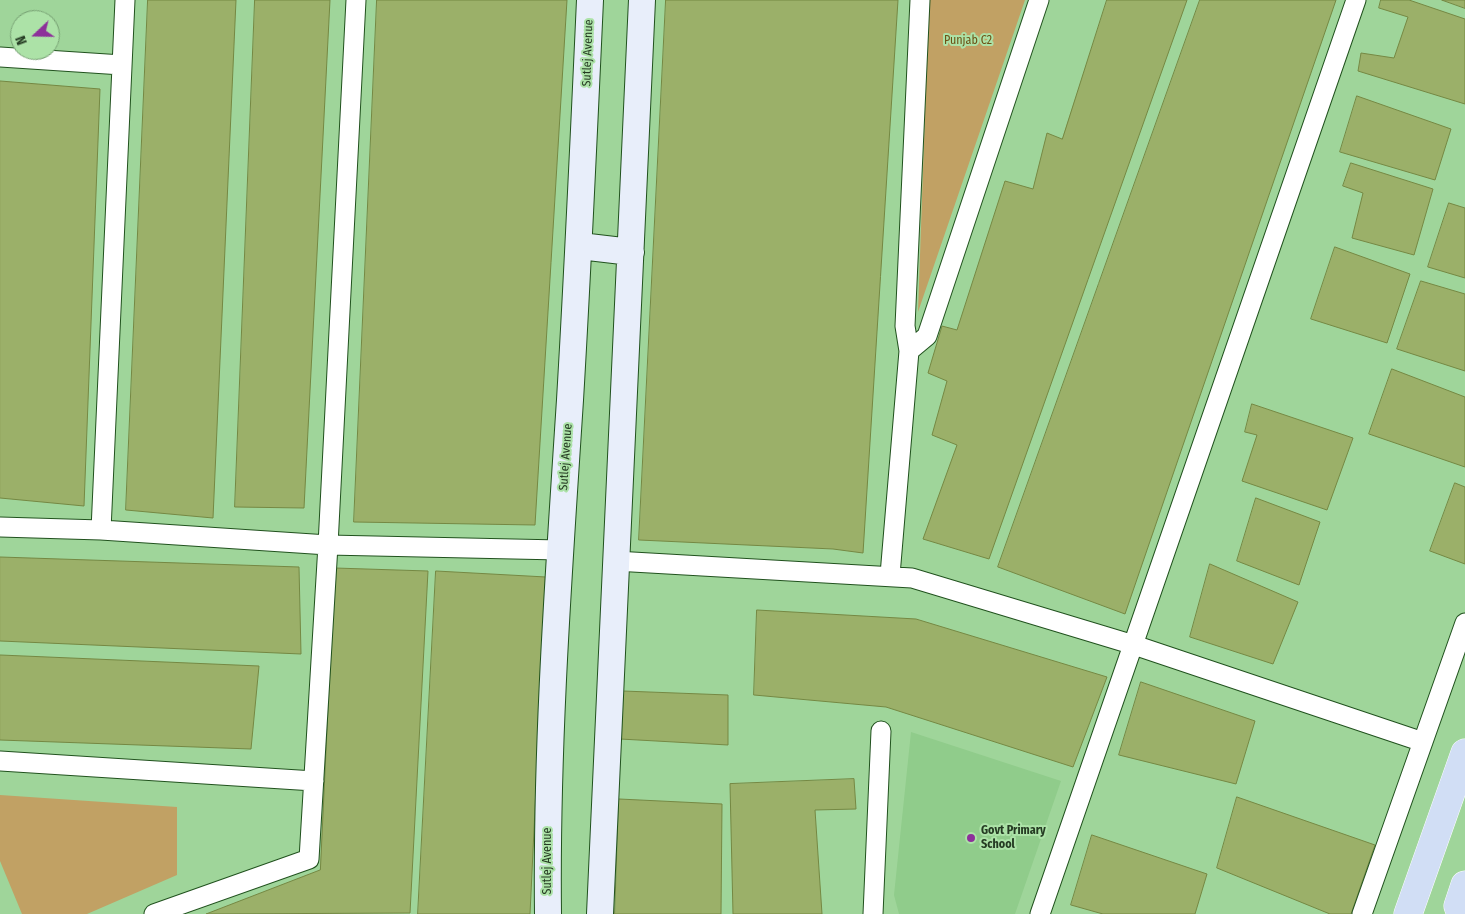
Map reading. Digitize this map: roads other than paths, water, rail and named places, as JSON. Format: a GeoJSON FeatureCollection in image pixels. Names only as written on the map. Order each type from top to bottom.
{"type":"FeatureCollection","features":[{"type":"Feature","properties":{"kind":"main road"},"geometry":{"type":"LineString","coordinates":[[1408,914],[1465,754]]}},
{"type":"Feature","properties":{"kind":"main road"},"geometry":{"type":"LineString","coordinates":[[1414,914],[1426,906],[1465,794]]}},
{"type":"Feature","properties":{"kind":"main road"},"geometry":{"type":"LineString","coordinates":[[1461,914],[1458,906],[1465,885]]}},
{"type":"Feature","properties":{"kind":"street"},"geometry":{"type":"LineString","coordinates":[[101,530],[125,0]]}},
{"type":"Feature","properties":{"kind":"street"},"geometry":{"type":"LineString","coordinates":[[154,914],[309,859],[328,545],[356,0]]}},
{"type":"Feature","properties":{"kind":"street","name":"Sutlej Avenue"},"geometry":{"type":"LineString","coordinates":[[548,914],[547,845],[560,550],[580,246],[590,0]]}},
{"type":"Feature","properties":{"kind":"street"},"geometry":{"type":"LineString","coordinates":[[600,914],[642,0]]}},
{"type":"Feature","properties":{"kind":"street"},"geometry":{"type":"LineString","coordinates":[[890,575],[909,351],[905,326],[920,0]]}},
{"type":"Feature","properties":{"kind":"street"},"geometry":{"type":"LineString","coordinates":[[909,351],[927,336],[1039,0]]}},
{"type":"Feature","properties":{"kind":"street"},"geometry":{"type":"LineString","coordinates":[[1040,914],[1356,0]]}},
{"type":"Feature","properties":{"kind":"street"},"geometry":{"type":"LineString","coordinates":[[0,57],[122,65]]}},
{"type":"Feature","properties":{"kind":"street"},"geometry":{"type":"LineString","coordinates":[[580,246],[631,252]]}},
{"type":"Feature","properties":{"kind":"street"},"geometry":{"type":"LineString","coordinates":[[0,526],[101,530],[328,545],[560,550]]}},
{"type":"Feature","properties":{"kind":"street"},"geometry":{"type":"LineString","coordinates":[[615,561],[890,575],[912,578],[1134,645],[1422,742]]}},
{"type":"Feature","properties":{"kind":"street"},"geometry":{"type":"LineString","coordinates":[[1362,914],[1465,623]]}},
{"type":"Feature","properties":{"kind":"street"},"geometry":{"type":"LineString","coordinates":[[873,914],[881,731]]}},
{"type":"Feature","properties":{"kind":"street"},"geometry":{"type":"LineString","coordinates":[[0,761],[314,781]]}},
{"type":"Feature","properties":{"kind":"place","name":"Govt Primary School"},"geometry":{"type":"Point","coordinates":[971,838]}},
{"type":"Feature","properties":{"kind":"park label","name":"Punjab C2"},"geometry":{"type":"Point","coordinates":[968,41]}}]}
